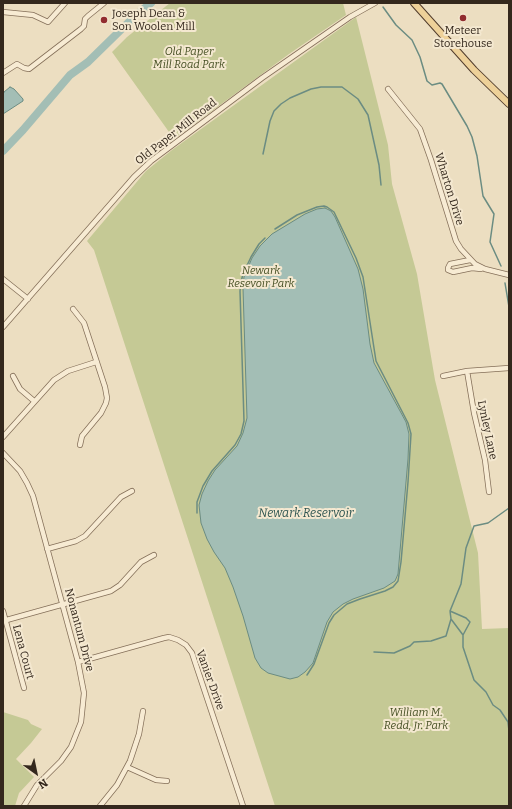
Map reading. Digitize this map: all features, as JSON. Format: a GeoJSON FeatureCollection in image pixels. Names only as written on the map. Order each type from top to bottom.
{"type":"FeatureCollection","features":[{"type":"Feature","properties":{"kind":"main road"},"geometry":{"type":"LineString","coordinates":[[414,3],[470,66],[509,104]]}},
{"type":"Feature","properties":{"kind":"street"},"geometry":{"type":"LineString","coordinates":[[3,12],[33,15],[48,22],[65,3]]}},
{"type":"Feature","properties":{"kind":"street"},"geometry":{"type":"LineString","coordinates":[[3,74],[17,64],[29,69],[81,29],[88,16],[104,3]]}},
{"type":"Feature","properties":{"kind":"street","name":"Old Paper Mill Road"},"geometry":{"type":"LineString","coordinates":[[3,327],[134,177],[151,161],[262,78],[350,17],[373,3]]}},
{"type":"Feature","properties":{"kind":"street","name":"Wharton Drive"},"geometry":{"type":"LineString","coordinates":[[388,88],[420,129],[456,242],[470,260],[485,270],[509,275]]}},
{"type":"Feature","properties":{"kind":"street"},"geometry":{"type":"LineString","coordinates":[[470,260],[450,264],[448,270],[453,272],[472,268],[485,270]]}},
{"type":"Feature","properties":{"kind":"street"},"geometry":{"type":"LineString","coordinates":[[3,279],[28,299]]}},
{"type":"Feature","properties":{"kind":"street"},"geometry":{"type":"LineString","coordinates":[[74,309],[84,323],[106,392],[106,403],[101,413],[82,436],[80,445]]}},
{"type":"Feature","properties":{"kind":"street"},"geometry":{"type":"LineString","coordinates":[[3,436],[47,386],[61,375],[76,368],[96,362]]}},
{"type":"Feature","properties":{"kind":"street"},"geometry":{"type":"LineString","coordinates":[[443,376],[467,371],[509,368]]}},
{"type":"Feature","properties":{"kind":"street","name":"Lynley Lane"},"geometry":{"type":"LineString","coordinates":[[467,371],[474,413],[485,460],[489,492]]}},
{"type":"Feature","properties":{"kind":"street"},"geometry":{"type":"LineString","coordinates":[[13,376],[20,389],[34,401]]}},
{"type":"Feature","properties":{"kind":"street","name":"Nonantum Drive"},"geometry":{"type":"LineString","coordinates":[[3,453],[20,471],[33,496],[78,662],[84,693],[83,712],[78,731],[66,754],[37,785],[24,806]]}},
{"type":"Feature","properties":{"kind":"street"},"geometry":{"type":"LineString","coordinates":[[47,549],[76,541],[85,536],[121,497],[132,491]]}},
{"type":"Feature","properties":{"kind":"street"},"geometry":{"type":"LineString","coordinates":[[4,621],[111,591],[120,585],[141,562],[154,556]]}},
{"type":"Feature","properties":{"kind":"street","name":"Lena Court"},"geometry":{"type":"LineString","coordinates":[[3,611],[4,621],[24,688]]}},
{"type":"Feature","properties":{"kind":"street","name":"Vanier Drive"},"geometry":{"type":"LineString","coordinates":[[78,662],[169,637],[186,645],[192,653],[243,806]]}},
{"type":"Feature","properties":{"kind":"street"},"geometry":{"type":"LineString","coordinates":[[100,806],[117,785],[127,767],[139,734],[143,711]]}},
{"type":"Feature","properties":{"kind":"street"},"geometry":{"type":"LineString","coordinates":[[127,767],[156,780],[167,780]]}},
{"type":"Feature","properties":{"kind":"green space","name":"Old Paper Mill Road Park"},"geometry":{"type":"Polygon","coordinates":[[[170,3],[343,3],[346,15],[289,54],[174,139],[112,52],[127,37],[170,3]]]}},
{"type":"Feature","properties":{"kind":"green space","name":"Newark Resevoir Park"},"geometry":{"type":"Polygon","coordinates":[[[356,17],[388,145],[392,184],[417,274],[435,380],[478,553],[482,629],[509,628],[509,806],[275,806],[94,250],[87,241],[146,171],[172,150],[356,17]]]}},
{"type":"Feature","properties":{"kind":"green space"},"geometry":{"type":"Polygon","coordinates":[[[3,712],[28,720],[31,724],[42,729],[16,759],[34,777],[19,793],[15,806],[3,806],[3,712]]]}},
{"type":"Feature","properties":{"kind":"water"},"geometry":{"type":"Polygon","coordinates":[[[10,87],[14,89],[23,101],[3,114],[3,95],[4,92],[10,87]]]}},
{"type":"Feature","properties":{"kind":"water","name":"Newark Reservoir"},"geometry":{"type":"Polygon","coordinates":[[[325,208],[331,211],[335,217],[358,269],[363,289],[374,363],[406,422],[409,434],[408,459],[398,574],[395,581],[384,588],[343,604],[333,612],[327,622],[313,663],[298,677],[290,679],[268,673],[261,668],[255,658],[233,587],[225,568],[207,539],[201,523],[199,505],[202,494],[215,470],[237,446],[243,433],[247,418],[243,288],[244,277],[252,258],[260,246],[272,234],[305,214],[317,209],[325,208]]]}},
{"type":"Feature","properties":{"kind":"waterway"},"geometry":{"type":"LineString","coordinates":[[3,151],[70,75],[88,62],[135,16],[151,3]]}},
{"type":"Feature","properties":{"kind":"waterway"},"geometry":{"type":"LineString","coordinates":[[383,7],[396,25],[412,40],[420,57],[427,81],[432,85],[442,84],[467,126],[472,137],[477,156],[483,196],[494,214],[490,242],[501,266]]}},
{"type":"Feature","properties":{"kind":"waterway"},"geometry":{"type":"LineString","coordinates":[[263,154],[270,121],[274,111],[281,104],[290,98],[311,89],[321,87],[342,87],[358,99],[368,115],[379,165],[381,185]]}},
{"type":"Feature","properties":{"kind":"waterway"},"geometry":{"type":"LineString","coordinates":[[275,229],[297,215],[317,207],[324,206],[334,212],[356,258],[363,277],[376,361],[408,423],[411,434],[401,562],[398,581],[393,587],[385,591],[347,604],[334,615],[329,623],[314,664],[307,675]]}},
{"type":"Feature","properties":{"kind":"waterway"},"geometry":{"type":"LineString","coordinates":[[197,513],[197,502],[203,486],[212,471],[235,445],[241,434],[244,421],[241,282],[251,257],[259,244],[265,238]]}},
{"type":"Feature","properties":{"kind":"waterway"},"geometry":{"type":"LineString","coordinates":[[505,283],[509,307]]}},
{"type":"Feature","properties":{"kind":"waterway"},"geometry":{"type":"LineString","coordinates":[[509,508],[488,523],[474,526],[466,548],[461,584],[450,611],[451,619],[463,635],[463,647],[474,680],[486,692],[493,705],[500,710],[508,722],[509,731]]}},
{"type":"Feature","properties":{"kind":"waterway"},"geometry":{"type":"LineString","coordinates":[[450,611],[466,618],[470,622],[463,635]]}},
{"type":"Feature","properties":{"kind":"waterway"},"geometry":{"type":"LineString","coordinates":[[374,652],[394,653],[410,646],[414,642],[431,641],[446,636],[451,619]]}},
{"type":"Feature","properties":{"kind":"place","name":"Meteer Storehouse"},"geometry":{"type":"Point","coordinates":[463,18]}},
{"type":"Feature","properties":{"kind":"place","name":"Joseph Dean & Son Woolen Mill"},"geometry":{"type":"Point","coordinates":[104,20]}},
{"type":"Feature","properties":{"kind":"park label","name":"William M. Redd, Jr. Park"},"geometry":{"type":"Point","coordinates":[416,719]}}]}
